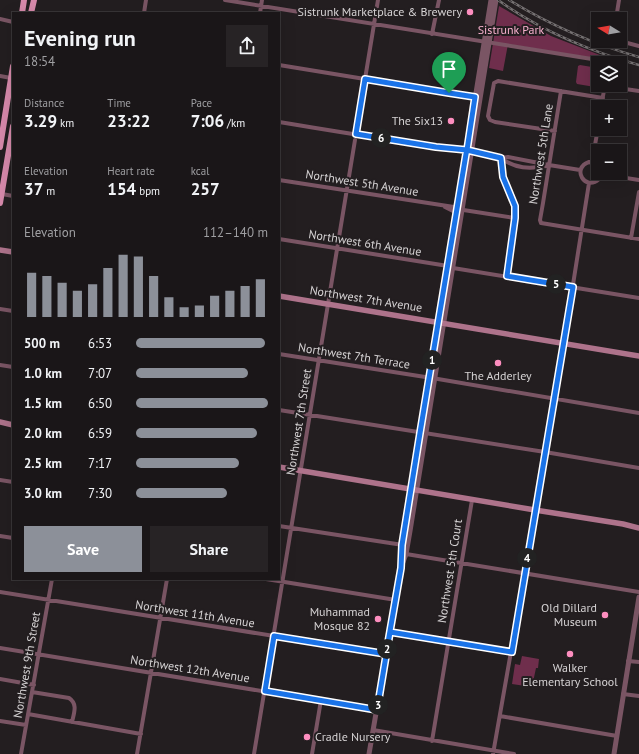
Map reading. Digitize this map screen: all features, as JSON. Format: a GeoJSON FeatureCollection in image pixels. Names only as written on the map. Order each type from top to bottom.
{"type":"FeatureCollection","features":[{"type":"Feature","properties":{"kind":"main road"},"geometry":{"type":"LineString","coordinates":[[22,12],[24,0]]}},
{"type":"Feature","properties":{"kind":"main road"},"geometry":{"type":"LineString","coordinates":[[31,12],[34,0]]}},
{"type":"Feature","properties":{"kind":"main road"},"geometry":{"type":"LineString","coordinates":[[0,147],[12,72]]}},
{"type":"Feature","properties":{"kind":"main road"},"geometry":{"type":"LineString","coordinates":[[0,203],[12,136],[7,134],[4,124]]}},
{"type":"Feature","properties":{"kind":"main road"},"geometry":{"type":"LineString","coordinates":[[0,250],[12,252]]}},
{"type":"Feature","properties":{"kind":"main road","name":"Northwest 7th Avenue"},"geometry":{"type":"LineString","coordinates":[[280,296],[639,356]]}},
{"type":"Feature","properties":{"kind":"main road"},"geometry":{"type":"LineString","coordinates":[[0,422],[12,424]]}},
{"type":"Feature","properties":{"kind":"main road"},"geometry":{"type":"LineString","coordinates":[[280,467],[623,524],[639,528]]}},
{"type":"Feature","properties":{"kind":"street"},"geometry":{"type":"LineString","coordinates":[[144,12],[146,0]]}},
{"type":"Feature","properties":{"kind":"street"},"geometry":{"type":"LineString","coordinates":[[225,0],[591,59]]}},
{"type":"Feature","properties":{"kind":"street"},"geometry":{"type":"LineString","coordinates":[[260,12],[262,0]]}},
{"type":"Feature","properties":{"kind":"street"},"geometry":{"type":"LineString","coordinates":[[356,134],[378,0]]}},
{"type":"Feature","properties":{"kind":"street"},"geometry":{"type":"LineString","coordinates":[[432,34],[439,0]]}},
{"type":"Feature","properties":{"kind":"street"},"geometry":{"type":"LineString","coordinates":[[468,152],[487,43],[491,0]]}},
{"type":"Feature","properties":{"kind":"street"},"geometry":{"type":"LineString","coordinates":[[401,568],[406,554],[423,433],[460,209],[475,97],[496,0]]}},
{"type":"Feature","properties":{"kind":"street"},"geometry":{"type":"LineString","coordinates":[[617,12],[619,0]]}},
{"type":"Feature","properties":{"kind":"street"},"geometry":{"type":"LineString","coordinates":[[0,19],[12,22]]}},
{"type":"Feature","properties":{"kind":"street"},"geometry":{"type":"LineString","coordinates":[[627,43],[639,46]]}},
{"type":"Feature","properties":{"kind":"street"},"geometry":{"type":"LineString","coordinates":[[280,65],[475,97]]}},
{"type":"Feature","properties":{"kind":"street"},"geometry":{"type":"LineString","coordinates":[[0,76],[11,78]]}},
{"type":"Feature","properties":{"kind":"street"},"geometry":{"type":"LineString","coordinates":[[555,131],[490,120],[488,116],[494,83],[498,81],[603,98],[604,92]]}},
{"type":"Feature","properties":{"kind":"street"},"geometry":{"type":"LineString","coordinates":[[627,89],[639,91]]}},
{"type":"Feature","properties":{"kind":"street","name":"Northwest 5th Lane"},"geometry":{"type":"LineString","coordinates":[[561,92],[540,220],[541,223],[581,229]]}},
{"type":"Feature","properties":{"kind":"street"},"geometry":{"type":"LineString","coordinates":[[280,122],[501,158],[508,157],[580,170]]}},
{"type":"Feature","properties":{"kind":"street","name":"Northwest 7th Street"},"geometry":{"type":"LineString","coordinates":[[254,754],[355,140]]}},
{"type":"Feature","properties":{"kind":"street"},"geometry":{"type":"LineString","coordinates":[[501,158],[519,168],[533,169],[549,165]]}},
{"type":"Feature","properties":{"kind":"street"},"geometry":{"type":"LineString","coordinates":[[501,158],[503,177],[515,206],[515,218],[507,276]]}},
{"type":"Feature","properties":{"kind":"street"},"geometry":{"type":"LineString","coordinates":[[591,162],[586,163],[580,170],[581,177],[589,183],[598,180]]}},
{"type":"Feature","properties":{"kind":"street"},"geometry":{"type":"LineString","coordinates":[[627,178],[639,180]]}},
{"type":"Feature","properties":{"kind":"street","name":"Northwest 5th Avenue"},"geometry":{"type":"LineString","coordinates":[[280,180],[515,218]]}},
{"type":"Feature","properties":{"kind":"street"},"geometry":{"type":"LineString","coordinates":[[493,752],[512,652],[524,573],[564,344],[589,183]]}},
{"type":"Feature","properties":{"kind":"street"},"geometry":{"type":"LineString","coordinates":[[631,238],[639,192]]}},
{"type":"Feature","properties":{"kind":"street"},"geometry":{"type":"LineString","coordinates":[[2,194],[12,196]]}},
{"type":"Feature","properties":{"kind":"street"},"geometry":{"type":"LineString","coordinates":[[581,229],[639,239]]}},
{"type":"Feature","properties":{"kind":"street","name":"Northwest 6th Avenue"},"geometry":{"type":"LineString","coordinates":[[280,239],[639,298]]}},
{"type":"Feature","properties":{"kind":"street"},"geometry":{"type":"LineString","coordinates":[[0,309],[12,311]]}},
{"type":"Feature","properties":{"kind":"street","name":"Northwest 7th Terrace"},"geometry":{"type":"LineString","coordinates":[[280,354],[639,413]]}},
{"type":"Feature","properties":{"kind":"street"},"geometry":{"type":"LineString","coordinates":[[0,365],[12,367]]}},
{"type":"Feature","properties":{"kind":"street"},"geometry":{"type":"LineString","coordinates":[[280,410],[639,468]]}},
{"type":"Feature","properties":{"kind":"street"},"geometry":{"type":"LineString","coordinates":[[0,480],[12,482]]}},
{"type":"Feature","properties":{"kind":"street"},"geometry":{"type":"LineString","coordinates":[[369,754],[396,600],[401,568],[402,545],[415,489]]}},
{"type":"Feature","properties":{"kind":"street","name":"Northwest 5th Court"},"geometry":{"type":"LineString","coordinates":[[432,741],[472,500]]}},
{"type":"Feature","properties":{"kind":"street"},"geometry":{"type":"LineString","coordinates":[[280,526],[402,545]]}},
{"type":"Feature","properties":{"kind":"street"},"geometry":{"type":"LineString","coordinates":[[0,536],[12,538]]}},
{"type":"Feature","properties":{"kind":"street"},"geometry":{"type":"LineString","coordinates":[[406,554],[639,592]]}},
{"type":"Feature","properties":{"kind":"street","name":"Northwest 9th Street"},"geometry":{"type":"LineString","coordinates":[[21,754],[40,654],[52,580]]}},
{"type":"Feature","properties":{"kind":"street"},"geometry":{"type":"LineString","coordinates":[[137,754],[167,580]]}},
{"type":"Feature","properties":{"kind":"street"},"geometry":{"type":"LineString","coordinates":[[272,580],[396,600]]}},
{"type":"Feature","properties":{"kind":"street","name":"Northwest 11th Avenue"},"geometry":{"type":"LineString","coordinates":[[0,592],[386,654]]}},
{"type":"Feature","properties":{"kind":"street"},"geometry":{"type":"LineString","coordinates":[[614,754],[639,597]]}},
{"type":"Feature","properties":{"kind":"street"},"geometry":{"type":"LineString","coordinates":[[390,632],[512,652]]}},
{"type":"Feature","properties":{"kind":"street","name":"Northwest 12th Avenue"},"geometry":{"type":"LineString","coordinates":[[0,648],[377,710]]}},
{"type":"Feature","properties":{"kind":"street"},"geometry":{"type":"LineString","coordinates":[[628,661],[639,662]]}},
{"type":"Feature","properties":{"kind":"street"},"geometry":{"type":"LineString","coordinates":[[0,679],[34,685]]}},
{"type":"Feature","properties":{"kind":"street"},"geometry":{"type":"LineString","coordinates":[[32,692],[69,698],[74,702],[75,707],[72,722]]}},
{"type":"Feature","properties":{"kind":"street"},"geometry":{"type":"LineString","coordinates":[[623,694],[639,696]]}},
{"type":"Feature","properties":{"kind":"street"},"geometry":{"type":"LineString","coordinates":[[312,754],[321,700]]}},
{"type":"Feature","properties":{"kind":"street"},"geometry":{"type":"LineString","coordinates":[[28,714],[141,734]]}},
{"type":"Feature","properties":{"kind":"street"},"geometry":{"type":"LineString","coordinates":[[500,716],[617,736]]}},
{"type":"Feature","properties":{"kind":"street"},"geometry":{"type":"LineString","coordinates":[[0,721],[26,725]]}},
{"type":"Feature","properties":{"kind":"street"},"geometry":{"type":"LineString","coordinates":[[373,730],[493,752],[514,754]]}},
{"type":"Feature","properties":{"kind":"green space","name":"Sistrunk Park"},"geometry":{"type":"Polygon","coordinates":[[[499,6],[551,36],[602,56],[591,56],[591,58],[508,44],[503,71],[489,68],[499,6]]]}},
{"type":"Feature","properties":{"kind":"green space"},"geometry":{"type":"Polygon","coordinates":[[[578,66],[591,67],[591,86],[577,84],[578,66]]]}},
{"type":"Feature","properties":{"kind":"green space"},"geometry":{"type":"Polygon","coordinates":[[[522,656],[539,659],[538,668],[536,668],[532,687],[512,684],[515,664],[520,665],[522,656]]]}},
{"type":"Feature","properties":{"kind":"railway"},"geometry":{"type":"LineString","coordinates":[[498,0],[514,11],[548,30],[602,53],[639,65]]}},
{"type":"Feature","properties":{"kind":"railway"},"geometry":{"type":"LineString","coordinates":[[509,0],[556,26],[588,40],[639,57]]}},
{"type":"Feature","properties":{"kind":"place","name":"Sistrunk Marketplace & Brewery"},"geometry":{"type":"Point","coordinates":[470,12]}},
{"type":"Feature","properties":{"kind":"place","name":"The Six13"},"geometry":{"type":"Point","coordinates":[451,121]}},
{"type":"Feature","properties":{"kind":"place","name":"The Adderley"},"geometry":{"type":"Point","coordinates":[498,363]}},
{"type":"Feature","properties":{"kind":"place","name":"Old Dillard Museum"},"geometry":{"type":"Point","coordinates":[605,615]}},
{"type":"Feature","properties":{"kind":"place","name":"Muhammad Mosque 82"},"geometry":{"type":"Point","coordinates":[378,619]}},
{"type":"Feature","properties":{"kind":"place","name":"Walker Elementary School"},"geometry":{"type":"Point","coordinates":[570,654]}},
{"type":"Feature","properties":{"kind":"place","name":"Cradle Nursery"},"geometry":{"type":"Point","coordinates":[307,737]}},
{"type":"Feature","properties":{"kind":"route"},"geometry":{"type":"LineString","coordinates":[[449,93],[365,79],[356,134],[454,150],[467,150],[501,158],[503,177],[515,206],[515,218],[507,276],[573,287],[512,652],[390,632],[377,710],[265,691],[274,636],[386,654],[401,568],[402,545],[412,489],[420,433],[467,150],[475,97],[449,93]]}}]}
